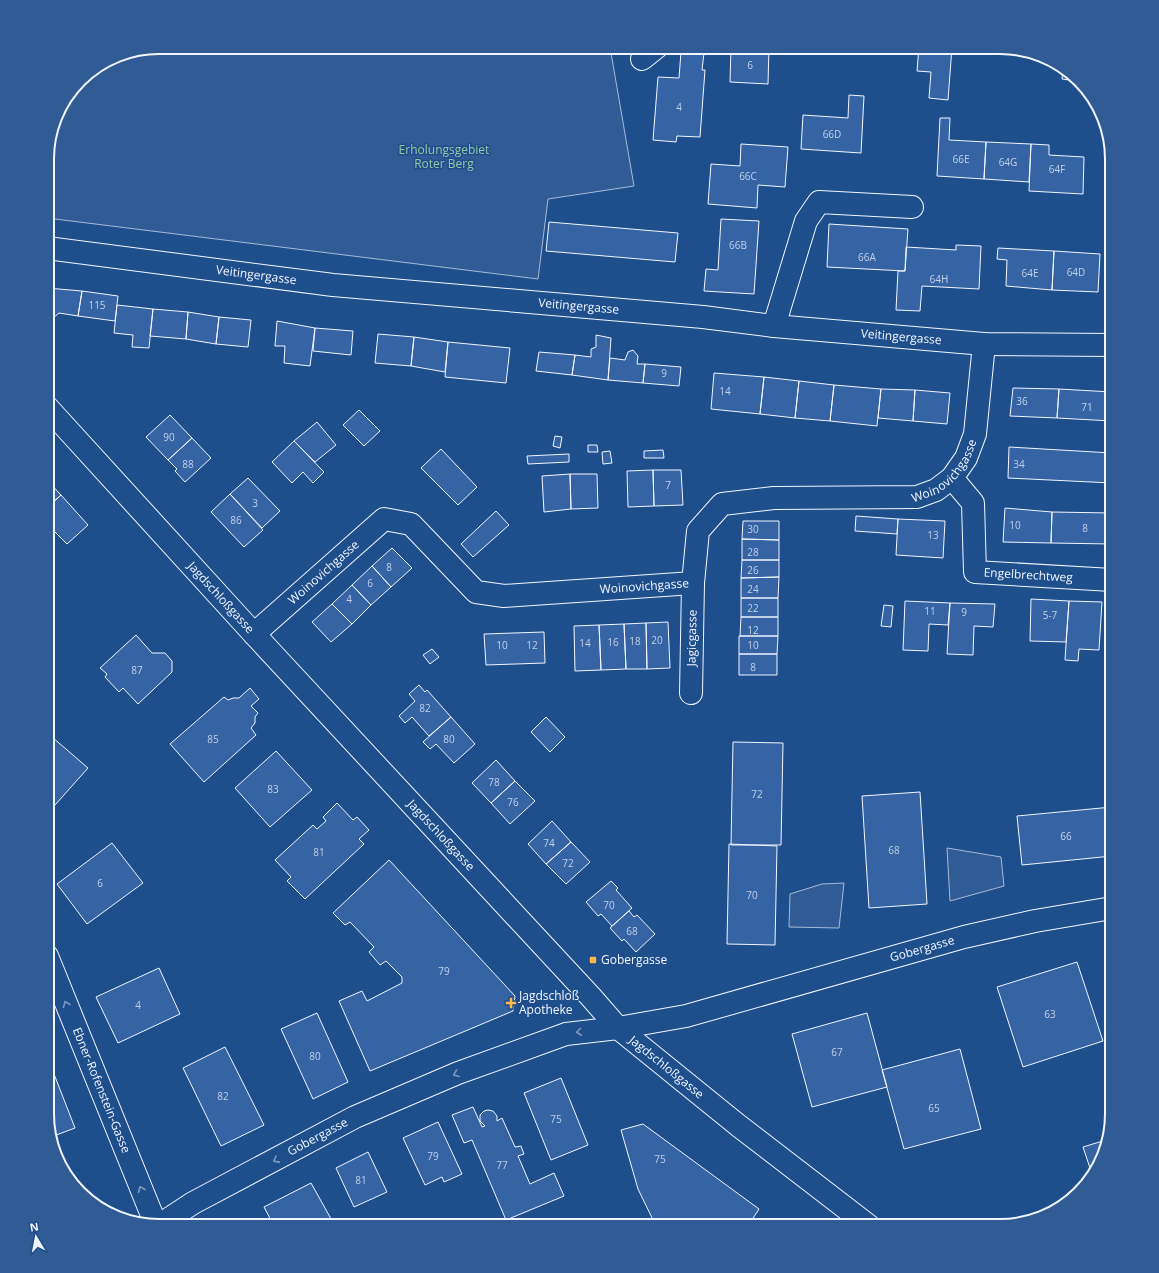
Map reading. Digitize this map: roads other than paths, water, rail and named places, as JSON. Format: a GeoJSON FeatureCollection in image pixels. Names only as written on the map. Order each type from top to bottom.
{"type":"FeatureCollection","features":[{"type":"Feature","properties":{"kind":"street"},"geometry":{"type":"LineString","coordinates":[[774,326],[806,221],[819,202],[912,207]]}},
{"type":"Feature","properties":{"kind":"street","name":"Veitingergasse"},"geometry":{"type":"LineString","coordinates":[[54,249],[333,285],[703,318],[774,326],[984,344],[1105,345]]}},
{"type":"Feature","properties":{"kind":"street","name":"Woinovichgasse"},"geometry":{"type":"LineString","coordinates":[[254,634],[384,519],[411,524],[476,592],[504,596],[693,583],[698,531],[722,504],[774,498],[917,497],[936,490],[952,478],[966,458],[975,434],[984,344]]}},
{"type":"Feature","properties":{"kind":"street","name":"Jagdschloßgasse"},"geometry":{"type":"LineString","coordinates":[[54,415],[254,634],[572,976],[618,1028],[738,1126],[860,1219]]}},
{"type":"Feature","properties":{"kind":"street","name":"Engelbrechtweg"},"geometry":{"type":"LineString","coordinates":[[952,478],[973,503],[975,572],[1105,580]]}},
{"type":"Feature","properties":{"kind":"street","name":"Jagicgasse"},"geometry":{"type":"LineString","coordinates":[[691,693],[693,583]]}},
{"type":"Feature","properties":{"kind":"street","name":"Gobergasse"},"geometry":{"type":"LineString","coordinates":[[167,1219],[193,1203],[355,1117],[444,1078],[566,1034],[618,1028],[686,1016],[964,936],[1035,921],[1105,909]]}},
{"type":"Feature","properties":{"kind":"street","name":"Ebner-Rofenstein-Gasse"},"geometry":{"type":"LineString","coordinates":[[54,973],[154,1219]]}},
{"type":"Feature","properties":{"kind":"place","name":"Gobergasse"},"geometry":{"type":"Point","coordinates":[593,960]}},
{"type":"Feature","properties":{"kind":"place","name":"Jagdschloß Apotheke"},"geometry":{"type":"Point","coordinates":[511,1003]}},
{"type":"Feature","properties":{"kind":"park label","name":"Erholungsgebiet Roter Berg"},"geometry":{"type":"Point","coordinates":[444,157]}}]}
